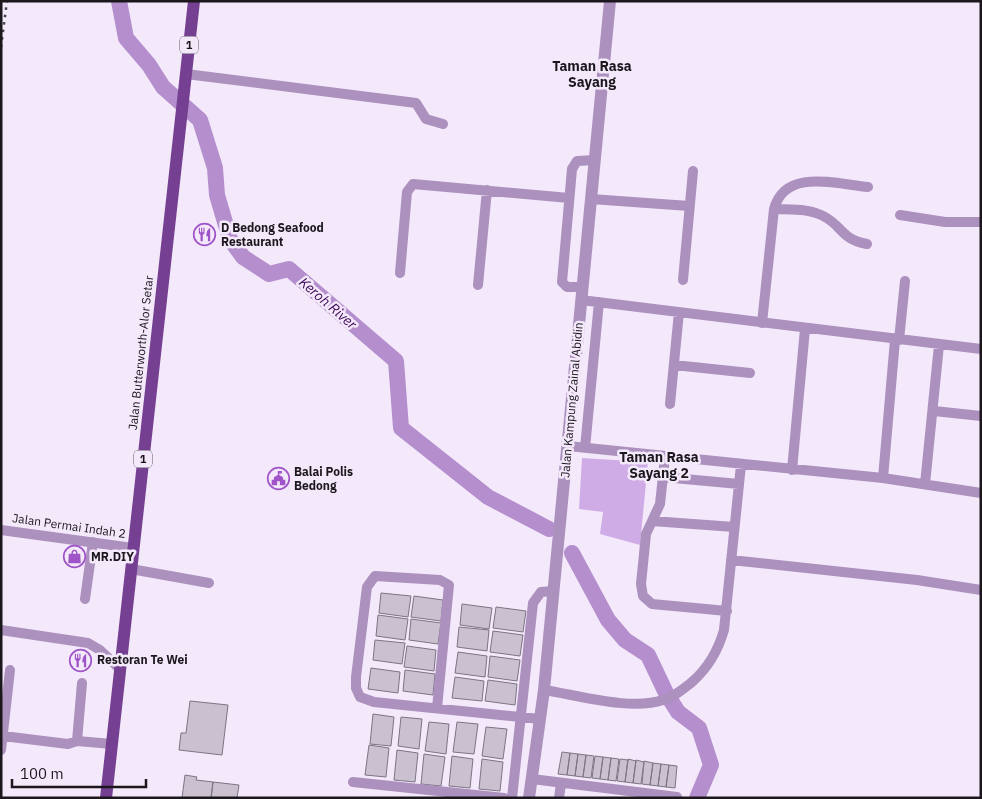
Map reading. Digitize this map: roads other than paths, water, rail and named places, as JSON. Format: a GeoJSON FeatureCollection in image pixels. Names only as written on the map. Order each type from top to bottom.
{"type":"FeatureCollection","features":[{"type":"Feature","properties":{"kind":"main road","name":"Jalan Butterworth-Alor Setar"},"geometry":{"type":"LineString","coordinates":[[106,798],[194,1]]}},
{"type":"Feature","properties":{"kind":"street","name":"Jalan Kampung Zainal Abidin"},"geometry":{"type":"LineString","coordinates":[[530,798],[544,690],[610,1]]}},
{"type":"Feature","properties":{"kind":"street"},"geometry":{"type":"LineString","coordinates":[[186,74],[416,103],[426,118],[443,124]]}},
{"type":"Feature","properties":{"kind":"street"},"geometry":{"type":"LineString","coordinates":[[583,287],[568,287],[562,282],[569,198],[574,164],[582,160],[595,160]]}},
{"type":"Feature","properties":{"kind":"street"},"geometry":{"type":"LineString","coordinates":[[683,280],[692,171]]}},
{"type":"Feature","properties":{"kind":"street"},"geometry":{"type":"LineString","coordinates":[[762,323],[774,209],[781,192],[796,183],[823,182],[868,187]]}},
{"type":"Feature","properties":{"kind":"street"},"geometry":{"type":"LineString","coordinates":[[400,273],[407,192],[413,184],[569,198]]}},
{"type":"Feature","properties":{"kind":"street"},"geometry":{"type":"LineString","coordinates":[[478,284],[486,190]]}},
{"type":"Feature","properties":{"kind":"street"},"geometry":{"type":"LineString","coordinates":[[591,199],[689,206]]}},
{"type":"Feature","properties":{"kind":"street"},"geometry":{"type":"LineString","coordinates":[[774,209],[808,211],[819,214],[830,220],[850,240],[867,244]]}},
{"type":"Feature","properties":{"kind":"street"},"geometry":{"type":"LineString","coordinates":[[900,215],[945,222],[981,222]]}},
{"type":"Feature","properties":{"kind":"street"},"geometry":{"type":"LineString","coordinates":[[883,478],[905,281]]}},
{"type":"Feature","properties":{"kind":"street"},"geometry":{"type":"LineString","coordinates":[[581,300],[805,329],[981,349]]}},
{"type":"Feature","properties":{"kind":"street"},"geometry":{"type":"LineString","coordinates":[[585,448],[600,302]]}},
{"type":"Feature","properties":{"kind":"street"},"geometry":{"type":"LineString","coordinates":[[670,404],[680,312]]}},
{"type":"Feature","properties":{"kind":"street"},"geometry":{"type":"LineString","coordinates":[[792,470],[805,329]]}},
{"type":"Feature","properties":{"kind":"street"},"geometry":{"type":"LineString","coordinates":[[925,484],[934,411],[939,345]]}},
{"type":"Feature","properties":{"kind":"street"},"geometry":{"type":"LineString","coordinates":[[674,365],[750,373]]}},
{"type":"Feature","properties":{"kind":"street"},"geometry":{"type":"LineString","coordinates":[[934,411],[981,416]]}},
{"type":"Feature","properties":{"kind":"street"},"geometry":{"type":"LineString","coordinates":[[568,446],[883,478],[981,493]]}},
{"type":"Feature","properties":{"kind":"street"},"geometry":{"type":"LineString","coordinates":[[665,457],[660,504],[646,534],[641,584],[643,596],[652,604],[727,612]]}},
{"type":"Feature","properties":{"kind":"street"},"geometry":{"type":"LineString","coordinates":[[544,690],[624,702],[656,702],[674,695],[697,677],[712,659],[721,638],[727,612],[741,465]]}},
{"type":"Feature","properties":{"kind":"street"},"geometry":{"type":"LineString","coordinates":[[663,477],[739,484]]}},
{"type":"Feature","properties":{"kind":"street"},"geometry":{"type":"LineString","coordinates":[[652,521],[734,527]]}},
{"type":"Feature","properties":{"kind":"street","name":"Jalan Permai Indah 2"},"geometry":{"type":"LineString","coordinates":[[1,530],[133,548]]}},
{"type":"Feature","properties":{"kind":"street"},"geometry":{"type":"LineString","coordinates":[[85,599],[93,542]]}},
{"type":"Feature","properties":{"kind":"street"},"geometry":{"type":"LineString","coordinates":[[731,560],[918,580],[981,590]]}},
{"type":"Feature","properties":{"kind":"street"},"geometry":{"type":"LineString","coordinates":[[131,569],[209,583]]}},
{"type":"Feature","properties":{"kind":"street"},"geometry":{"type":"LineString","coordinates":[[437,708],[449,585],[440,580],[375,576],[367,586],[356,677],[357,692],[363,699],[374,702],[540,719]]}},
{"type":"Feature","properties":{"kind":"street"},"geometry":{"type":"LineString","coordinates":[[512,798],[533,603],[541,592],[553,592]]}},
{"type":"Feature","properties":{"kind":"street"},"geometry":{"type":"LineString","coordinates":[[1,630],[88,643],[100,650],[120,668]]}},
{"type":"Feature","properties":{"kind":"street"},"geometry":{"type":"LineString","coordinates":[[1,750],[4,705],[10,670]]}},
{"type":"Feature","properties":{"kind":"street"},"geometry":{"type":"LineString","coordinates":[[77,741],[82,683]]}},
{"type":"Feature","properties":{"kind":"street"},"geometry":{"type":"LineString","coordinates":[[3,736],[68,744],[77,741],[112,744]]}},
{"type":"Feature","properties":{"kind":"street"},"geometry":{"type":"LineString","coordinates":[[532,779],[638,795],[677,797]]}},
{"type":"Feature","properties":{"kind":"street"},"geometry":{"type":"LineString","coordinates":[[353,782],[504,798]]}},
{"type":"Feature","properties":{"kind":"street"},"geometry":{"type":"LineString","coordinates":[[559,798],[561,783]]}},
{"type":"Feature","properties":{"kind":"waterway","name":"Keroh River"},"geometry":{"type":"LineString","coordinates":[[119,1],[126,38],[149,65],[163,87],[200,120],[215,168],[217,195],[230,239],[243,257],[269,274],[289,269],[396,361],[401,428],[488,497],[549,529]]}},
{"type":"Feature","properties":{"kind":"waterway"},"geometry":{"type":"LineString","coordinates":[[572,553],[608,620],[625,640],[648,655],[666,693],[678,712],[699,728],[711,765],[697,798]]}},
{"type":"Feature","properties":{"kind":"railway"},"geometry":{"type":"LineString","coordinates":[[1,47],[7,1]]}},
{"type":"Feature","properties":{"kind":"place","name":"D Bedong Seafood Restaurant"},"geometry":{"type":"Point","coordinates":[205,235]}},
{"type":"Feature","properties":{"kind":"place","name":"Balai Polis Bedong"},"geometry":{"type":"Point","coordinates":[278,479]}},
{"type":"Feature","properties":{"kind":"place","name":"MR.DIY"},"geometry":{"type":"Point","coordinates":[75,557]}},
{"type":"Feature","properties":{"kind":"place","name":"Restoran Te Wei"},"geometry":{"type":"Point","coordinates":[81,660]}},
{"type":"Feature","properties":{"kind":"district","name":"Taman Rasa Sayang"},"geometry":{"type":"Point","coordinates":[592,74]}},
{"type":"Feature","properties":{"kind":"district","name":"Taman Rasa Sayang 2"},"geometry":{"type":"Point","coordinates":[659,466]}}]}
